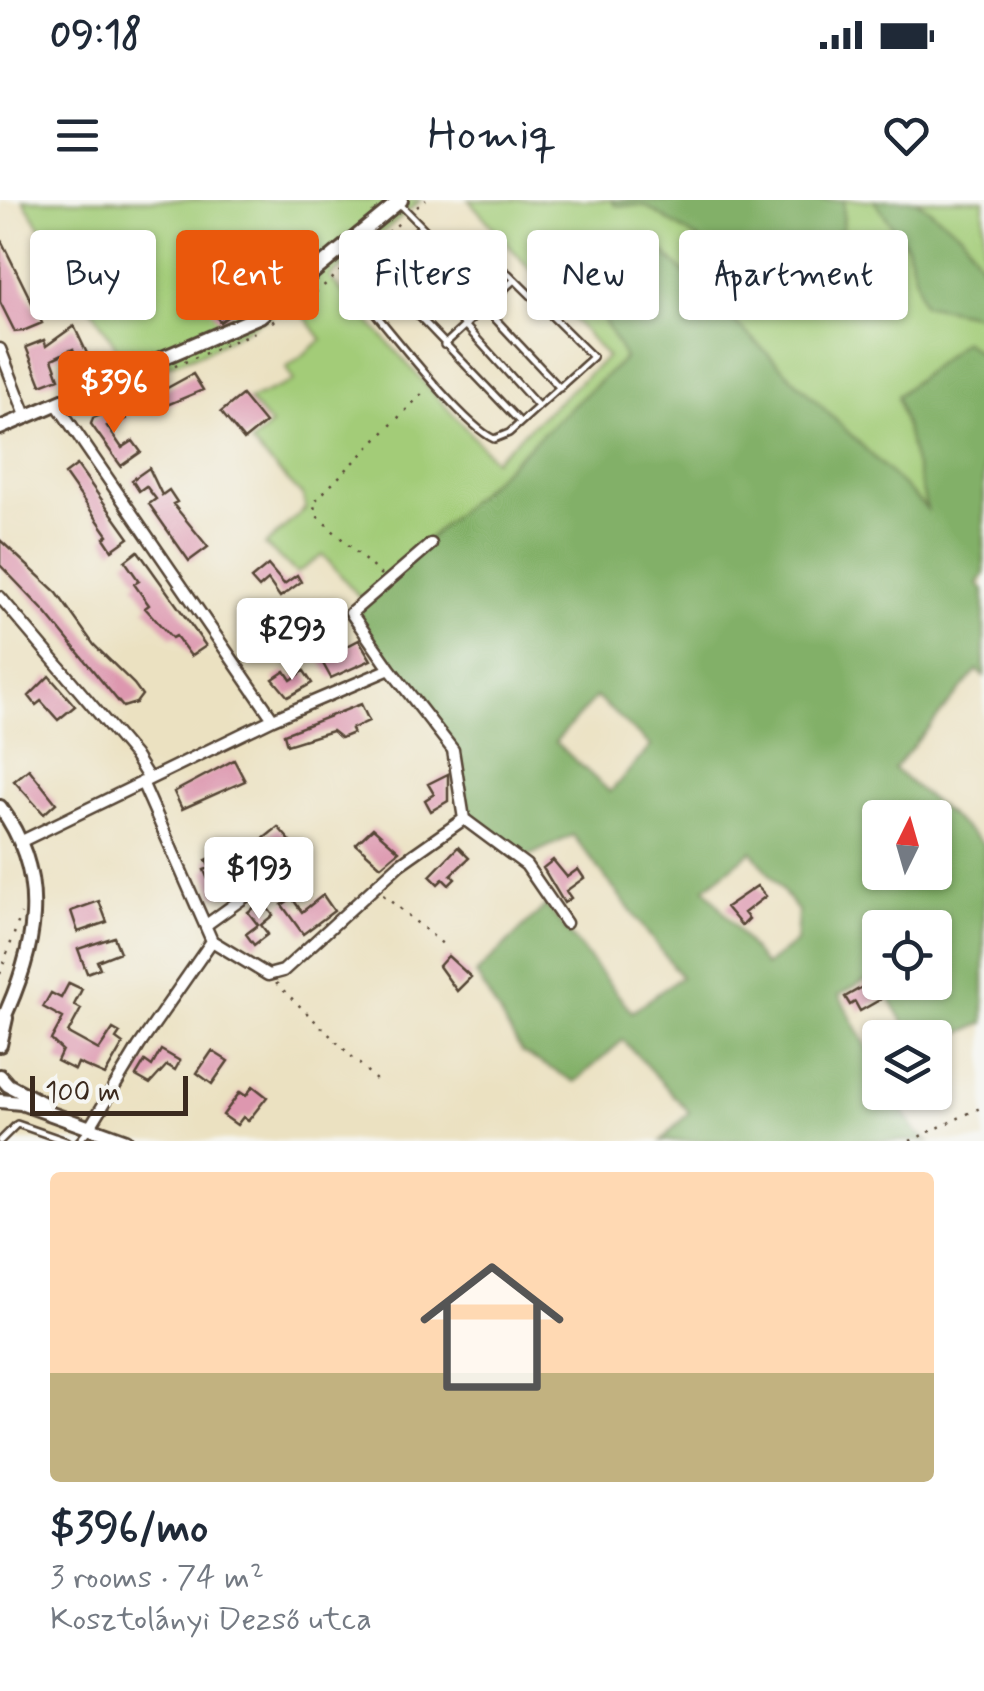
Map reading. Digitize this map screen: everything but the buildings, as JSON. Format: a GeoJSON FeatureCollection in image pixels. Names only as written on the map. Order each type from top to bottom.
{"type":"FeatureCollection","features":[{"type":"Feature","properties":{"kind":"street"},"geometry":{"type":"LineString","coordinates":[[0,428],[260,316],[400,201]]}},
{"type":"Feature","properties":{"kind":"street"},"geometry":{"type":"LineString","coordinates":[[0,349],[27,418]]}},
{"type":"Feature","properties":{"kind":"street"},"geometry":{"type":"LineString","coordinates":[[58,406],[273,719]]}},
{"type":"Feature","properties":{"kind":"street"},"geometry":{"type":"LineString","coordinates":[[432,544],[351,613],[453,750],[464,819],[526,865],[566,924]]}},
{"type":"Feature","properties":{"kind":"street"},"geometry":{"type":"LineString","coordinates":[[0,597],[134,755],[212,941],[268,974],[283,971],[374,888],[464,819]]}},
{"type":"Feature","properties":{"kind":"street"},"geometry":{"type":"LineString","coordinates":[[22,841],[273,719],[390,669]]}},
{"type":"Feature","properties":{"kind":"street"},"geometry":{"type":"LineString","coordinates":[[0,807],[22,841],[32,871],[36,914],[30,947],[0,1026]]}},
{"type":"Feature","properties":{"kind":"street"},"geometry":{"type":"LineString","coordinates":[[206,925],[297,859]]}},
{"type":"Feature","properties":{"kind":"street"},"geometry":{"type":"LineString","coordinates":[[86,1125],[212,941]]}},
{"type":"Feature","properties":{"kind":"street"},"geometry":{"type":"LineString","coordinates":[[0,1044],[6,1006]]}},
{"type":"Feature","properties":{"kind":"street"},"geometry":{"type":"LineString","coordinates":[[0,1075],[8,1085],[86,1125]]}},
{"type":"Feature","properties":{"kind":"street"},"geometry":{"type":"LineString","coordinates":[[0,1075],[0,1090]]}},
{"type":"Feature","properties":{"kind":"street"},"geometry":{"type":"LineString","coordinates":[[0,1101],[21,1103],[126,1141]]}},
{"type":"Feature","properties":{"kind":"lane"},"geometry":{"type":"LineString","coordinates":[[382,320],[489,437],[503,437],[593,357],[496,265],[439,244],[420,228],[400,201]]}},
{"type":"Feature","properties":{"kind":"lane"},"geometry":{"type":"LineString","coordinates":[[420,228],[373,268],[520,422]]}},
{"type":"Feature","properties":{"kind":"lane"},"geometry":{"type":"LineString","coordinates":[[507,287],[514,280]]}},
{"type":"Feature","properties":{"kind":"lane"},"geometry":{"type":"LineString","coordinates":[[460,320],[538,406]]}},
{"type":"Feature","properties":{"kind":"lane"},"geometry":{"type":"LineString","coordinates":[[444,345],[472,320]]}},
{"type":"Feature","properties":{"kind":"lane"},"geometry":{"type":"LineString","coordinates":[[496,320],[560,388]]}},
{"type":"Feature","properties":{"kind":"lane"},"geometry":{"type":"LineString","coordinates":[[0,1141],[20,1124],[66,1141]]}},
{"type":"Feature","properties":{"kind":"lane"},"geometry":{"type":"LineString","coordinates":[[80,1141],[86,1125]]}},
{"type":"Feature","properties":{"kind":"path"},"geometry":{"type":"LineString","coordinates":[[382,576],[317,516],[313,503],[434,381]]}},
{"type":"Feature","properties":{"kind":"path"},"geometry":{"type":"LineString","coordinates":[[374,888],[444,945]]}},
{"type":"Feature","properties":{"kind":"path"},"geometry":{"type":"LineString","coordinates":[[0,974],[22,908]]}},
{"type":"Feature","properties":{"kind":"path"},"geometry":{"type":"LineString","coordinates":[[268,974],[381,1086]]}},
{"type":"Feature","properties":{"kind":"path"},"geometry":{"type":"LineString","coordinates":[[910,1141],[984,1106]]}},
{"type":"Feature","properties":{"kind":"green space"},"geometry":{"type":"Polygon","coordinates":[[[23,200],[421,200],[385,230],[339,230],[339,269],[329,277],[339,288],[339,320],[368,320],[494,460],[607,357],[574,320],[659,320],[659,230],[527,230],[527,266],[507,243],[507,230],[495,230],[469,200],[611,200],[615,205],[646,206],[683,230],[679,230],[679,320],[908,320],[908,250],[923,304],[984,316],[984,358],[964,341],[928,511],[625,358],[362,600],[323,555],[297,573],[265,545],[306,508],[303,496],[251,443],[271,425],[249,400],[294,381],[286,368],[322,340],[307,320],[319,320],[319,230],[176,230],[176,320],[262,320],[207,351],[135,377],[99,320],[156,320],[156,230],[42,230],[23,200]]]}},
{"type":"Feature","properties":{"kind":"green space"},"geometry":{"type":"Polygon","coordinates":[[[611,200],[844,200],[843,228],[683,230],[646,206],[615,205],[611,200]]]}},
{"type":"Feature","properties":{"kind":"green space"},"geometry":{"type":"Polygon","coordinates":[[[844,200],[874,200],[896,230],[841,230],[844,200]]]}},
{"type":"Feature","properties":{"kind":"green space"},"geometry":{"type":"Polygon","coordinates":[[[874,200],[916,200],[962,234],[984,270],[984,316],[923,304],[908,250],[908,230],[896,230],[874,200]]]}},
{"type":"Feature","properties":{"kind":"green space"},"geometry":{"type":"Polygon","coordinates":[[[916,200],[984,200],[984,270],[962,234],[916,200]]]}},
{"type":"Feature","properties":{"kind":"green space"},"geometry":{"type":"Polygon","coordinates":[[[659,248],[679,267],[679,320],[733,320],[927,509],[897,396],[964,341],[984,358],[984,574],[978,584],[984,590],[984,676],[977,670],[894,769],[931,800],[862,800],[862,890],[952,890],[952,817],[984,844],[984,1023],[952,1037],[952,1020],[902,1020],[891,1000],[952,1000],[952,910],[862,910],[862,983],[839,995],[862,1038],[862,1110],[903,1110],[915,1131],[929,1141],[661,1141],[689,1112],[623,1040],[575,1082],[522,1052],[476,974],[546,905],[632,1012],[681,977],[573,835],[524,858],[470,817],[455,746],[356,616],[362,600],[625,358],[604,320],[659,320],[659,248]],[[596,697],[555,742],[610,792],[651,746],[596,697]],[[752,851],[705,888],[765,966],[796,942],[798,911],[752,851]]]}}]}
